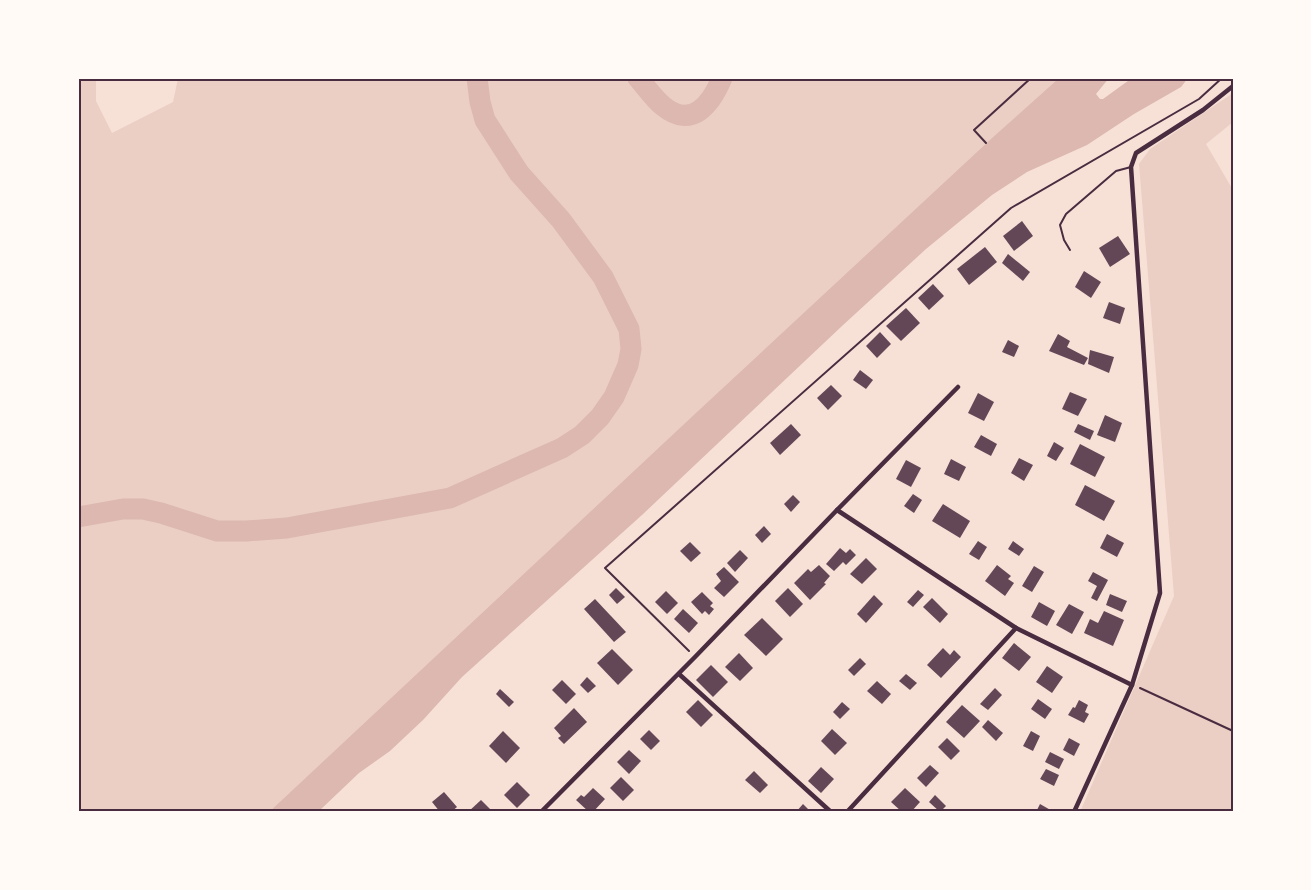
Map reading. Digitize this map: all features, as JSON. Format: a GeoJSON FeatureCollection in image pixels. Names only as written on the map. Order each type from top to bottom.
{"type":"FeatureCollection","features":[{"type":"Feature","properties":{"kind":"street"},"geometry":{"type":"LineString","coordinates":[[1074,812],[1132,685],[1160,593],[1131,167],[1136,153],[1203,110],[1233,86]]}},
{"type":"Feature","properties":{"kind":"street"},"geometry":{"type":"LineString","coordinates":[[541,812],[679,674],[958,387]]}},
{"type":"Feature","properties":{"kind":"street"},"geometry":{"type":"LineString","coordinates":[[837,510],[1016,628],[1132,685]]}},
{"type":"Feature","properties":{"kind":"street"},"geometry":{"type":"LineString","coordinates":[[847,812],[1016,628]]}},
{"type":"Feature","properties":{"kind":"street"},"geometry":{"type":"LineString","coordinates":[[679,674],[831,812]]}},
{"type":"Feature","properties":{"kind":"lane"},"geometry":{"type":"LineString","coordinates":[[1070,250],[1064,240],[1060,225],[1066,214],[1116,171],[1131,167]]}},
{"type":"Feature","properties":{"kind":"path"},"geometry":{"type":"LineString","coordinates":[[986,143],[974,129],[1031,78]]}},
{"type":"Feature","properties":{"kind":"path"},"geometry":{"type":"LineString","coordinates":[[695,657],[605,568],[1011,208],[1199,99],[1222,78]]}},
{"type":"Feature","properties":{"kind":"path"},"geometry":{"type":"LineString","coordinates":[[1132,685],[1233,731]]}},
{"type":"Feature","properties":{"kind":"shaded area"},"geometry":{"type":"Polygon","coordinates":[[[78,78],[96,78],[96,101],[112,133],[173,102],[178,78],[1059,78],[699,410],[269,812],[78,812],[78,78]]]}},
{"type":"Feature","properties":{"kind":"shaded area"},"geometry":{"type":"Polygon","coordinates":[[[1059,78],[1109,78],[1096,94],[1103,99],[1132,78],[1188,78],[1181,87],[1087,145],[1027,172],[992,195],[926,249],[842,326],[642,515],[462,677],[423,720],[390,751],[359,773],[318,812],[269,812],[699,410],[1059,78]]]}},
{"type":"Feature","properties":{"kind":"shaded area"},"geometry":{"type":"Polygon","coordinates":[[[1233,93],[1233,122],[1206,144],[1233,190],[1233,812],[1080,812],[1174,596],[1139,164],[1150,149],[1233,93]]]}},
{"type":"Feature","properties":{"kind":"building"},"geometry":{"type":"Polygon","coordinates":[[[1022,221],[1033,236],[1014,251],[1003,236],[1022,221]]]}},
{"type":"Feature","properties":{"kind":"building"},"geometry":{"type":"Polygon","coordinates":[[[1118,236],[1130,254],[1110,267],[1099,248],[1118,236]]]}},
{"type":"Feature","properties":{"kind":"building"},"geometry":{"type":"Polygon","coordinates":[[[985,247],[997,262],[969,285],[957,269],[985,247]]]}},
{"type":"Feature","properties":{"kind":"building"},"geometry":{"type":"Polygon","coordinates":[[[1008,254],[1030,272],[1023,281],[1002,263],[1008,254]]]}},
{"type":"Feature","properties":{"kind":"building"},"geometry":{"type":"Polygon","coordinates":[[[1084,271],[1101,282],[1091,298],[1075,287],[1084,271]]]}},
{"type":"Feature","properties":{"kind":"building"},"geometry":{"type":"Polygon","coordinates":[[[933,284],[944,296],[929,310],[918,298],[933,284]]]}},
{"type":"Feature","properties":{"kind":"building"},"geometry":{"type":"Polygon","coordinates":[[[1109,302],[1125,308],[1120,324],[1103,318],[1109,302]]]}},
{"type":"Feature","properties":{"kind":"building"},"geometry":{"type":"Polygon","coordinates":[[[906,308],[920,323],[901,341],[886,326],[906,308]]]}},
{"type":"Feature","properties":{"kind":"building"},"geometry":{"type":"Polygon","coordinates":[[[880,332],[891,344],[877,358],[866,346],[880,332]]]}},
{"type":"Feature","properties":{"kind":"building"},"geometry":{"type":"Polygon","coordinates":[[[1058,334],[1070,341],[1067,347],[1088,358],[1084,365],[1049,351],[1058,334]]]}},
{"type":"Feature","properties":{"kind":"building"},"geometry":{"type":"Polygon","coordinates":[[[1008,340],[1019,346],[1014,357],[1002,352],[1008,340]]]}},
{"type":"Feature","properties":{"kind":"building"},"geometry":{"type":"Polygon","coordinates":[[[1090,350],[1114,357],[1109,373],[1088,364],[1090,350]]]}},
{"type":"Feature","properties":{"kind":"building"},"geometry":{"type":"Polygon","coordinates":[[[860,370],[873,380],[866,389],[853,380],[860,370]]]}},
{"type":"Feature","properties":{"kind":"building"},"geometry":{"type":"Polygon","coordinates":[[[831,385],[842,396],[828,410],[817,398],[831,385]]]}},
{"type":"Feature","properties":{"kind":"building"},"geometry":{"type":"Polygon","coordinates":[[[1070,392],[1087,399],[1078,416],[1062,409],[1070,392]]]}},
{"type":"Feature","properties":{"kind":"building"},"geometry":{"type":"Polygon","coordinates":[[[978,393],[994,402],[984,421],[968,413],[978,393]]]}},
{"type":"Feature","properties":{"kind":"building"},"geometry":{"type":"Polygon","coordinates":[[[1105,415],[1122,423],[1115,442],[1097,435],[1105,415]]]}},
{"type":"Feature","properties":{"kind":"building"},"geometry":{"type":"Polygon","coordinates":[[[791,424],[801,435],[780,455],[770,443],[791,424]]]}},
{"type":"Feature","properties":{"kind":"building"},"geometry":{"type":"Polygon","coordinates":[[[1078,424],[1094,431],[1090,440],[1074,432],[1078,424]]]}},
{"type":"Feature","properties":{"kind":"building"},"geometry":{"type":"Polygon","coordinates":[[[981,435],[997,444],[991,456],[974,447],[981,435]]]}},
{"type":"Feature","properties":{"kind":"building"},"geometry":{"type":"Polygon","coordinates":[[[1054,442],[1064,448],[1056,461],[1047,456],[1054,442]]]}},
{"type":"Feature","properties":{"kind":"building"},"geometry":{"type":"Polygon","coordinates":[[[1080,444],[1105,457],[1095,477],[1070,464],[1080,444]]]}},
{"type":"Feature","properties":{"kind":"building"},"geometry":{"type":"Polygon","coordinates":[[[1019,458],[1033,465],[1024,481],[1011,473],[1019,458]]]}},
{"type":"Feature","properties":{"kind":"building"},"geometry":{"type":"Polygon","coordinates":[[[951,459],[966,467],[959,481],[944,474],[951,459]]]}},
{"type":"Feature","properties":{"kind":"building"},"geometry":{"type":"Polygon","coordinates":[[[906,460],[921,468],[911,487],[896,479],[906,460]]]}},
{"type":"Feature","properties":{"kind":"building"},"geometry":{"type":"Polygon","coordinates":[[[1085,485],[1115,501],[1104,521],[1075,505],[1085,485]]]}},
{"type":"Feature","properties":{"kind":"building"},"geometry":{"type":"Polygon","coordinates":[[[913,494],[922,500],[914,513],[904,506],[913,494]]]}},
{"type":"Feature","properties":{"kind":"building"},"geometry":{"type":"Polygon","coordinates":[[[793,495],[800,502],[791,512],[784,504],[793,495]]]}},
{"type":"Feature","properties":{"kind":"building"},"geometry":{"type":"Polygon","coordinates":[[[943,504],[970,521],[960,538],[932,521],[943,504]]]}},
{"type":"Feature","properties":{"kind":"building"},"geometry":{"type":"Polygon","coordinates":[[[764,526],[771,534],[762,543],[755,535],[764,526]]]}},
{"type":"Feature","properties":{"kind":"building"},"geometry":{"type":"Polygon","coordinates":[[[1107,534],[1124,543],[1117,557],[1100,548],[1107,534]]]}},
{"type":"Feature","properties":{"kind":"building"},"geometry":{"type":"Polygon","coordinates":[[[978,541],[987,547],[979,560],[969,554],[978,541]]]}},
{"type":"Feature","properties":{"kind":"building"},"geometry":{"type":"Polygon","coordinates":[[[1013,541],[1024,549],[1019,556],[1008,549],[1013,541]]]}},
{"type":"Feature","properties":{"kind":"building"},"geometry":{"type":"Polygon","coordinates":[[[690,542],[701,553],[691,562],[680,551],[690,542]]]}},
{"type":"Feature","properties":{"kind":"building"},"geometry":{"type":"Polygon","coordinates":[[[840,548],[846,553],[850,549],[856,555],[846,565],[843,562],[834,571],[826,564],[840,548]]]}},
{"type":"Feature","properties":{"kind":"building"},"geometry":{"type":"Polygon","coordinates":[[[740,550],[748,558],[735,572],[727,563],[740,550]]]}},
{"type":"Feature","properties":{"kind":"building"},"geometry":{"type":"Polygon","coordinates":[[[866,558],[877,569],[862,584],[850,574],[866,558]]]}},
{"type":"Feature","properties":{"kind":"building"},"geometry":{"type":"Polygon","coordinates":[[[819,565],[830,576],[824,583],[826,584],[810,600],[794,583],[808,569],[811,572],[819,565]]]}},
{"type":"Feature","properties":{"kind":"building"},"geometry":{"type":"Polygon","coordinates":[[[997,565],[1011,576],[1008,579],[1014,583],[1005,596],[985,581],[997,565]]]}},
{"type":"Feature","properties":{"kind":"building"},"geometry":{"type":"Polygon","coordinates":[[[1034,566],[1044,572],[1032,592],[1022,586],[1034,566]]]}},
{"type":"Feature","properties":{"kind":"building"},"geometry":{"type":"Polygon","coordinates":[[[724,567],[739,582],[724,597],[714,588],[721,581],[716,574],[724,567]]]}},
{"type":"Feature","properties":{"kind":"building"},"geometry":{"type":"Polygon","coordinates":[[[1093,572],[1108,580],[1097,601],[1091,598],[1097,586],[1088,581],[1093,572]]]}},
{"type":"Feature","properties":{"kind":"building"},"geometry":{"type":"Polygon","coordinates":[[[616,588],[625,597],[617,604],[609,595],[616,588]]]}},
{"type":"Feature","properties":{"kind":"building"},"geometry":{"type":"Polygon","coordinates":[[[788,588],[803,604],[790,617],[775,601],[788,588]]]}},
{"type":"Feature","properties":{"kind":"building"},"geometry":{"type":"Polygon","coordinates":[[[918,590],[924,595],[913,607],[907,602],[918,590]]]}},
{"type":"Feature","properties":{"kind":"building"},"geometry":{"type":"Polygon","coordinates":[[[666,591],[678,603],[667,614],[655,602],[666,591]]]}},
{"type":"Feature","properties":{"kind":"building"},"geometry":{"type":"Polygon","coordinates":[[[702,592],[713,603],[710,606],[714,609],[709,615],[705,611],[702,614],[691,602],[702,592]]]}},
{"type":"Feature","properties":{"kind":"building"},"geometry":{"type":"Polygon","coordinates":[[[1110,594],[1127,601],[1122,612],[1106,605],[1110,594]]]}},
{"type":"Feature","properties":{"kind":"building"},"geometry":{"type":"Polygon","coordinates":[[[874,595],[883,604],[866,623],[857,614],[874,595]]]}},
{"type":"Feature","properties":{"kind":"building"},"geometry":{"type":"Polygon","coordinates":[[[932,598],[948,614],[940,623],[923,607],[932,598]]]}},
{"type":"Feature","properties":{"kind":"building"},"geometry":{"type":"Polygon","coordinates":[[[595,599],[626,632],[614,642],[584,609],[595,599]]]}},
{"type":"Feature","properties":{"kind":"building"},"geometry":{"type":"Polygon","coordinates":[[[1039,602],[1055,611],[1047,626],[1031,617],[1039,602]]]}},
{"type":"Feature","properties":{"kind":"building"},"geometry":{"type":"Polygon","coordinates":[[[1069,604],[1084,612],[1072,634],[1056,625],[1069,604]]]}},
{"type":"Feature","properties":{"kind":"building"},"geometry":{"type":"Polygon","coordinates":[[[683,609],[698,623],[689,633],[674,619],[683,609]]]}},
{"type":"Feature","properties":{"kind":"building"},"geometry":{"type":"Polygon","coordinates":[[[1104,611],[1124,620],[1113,646],[1084,633],[1090,619],[1098,623],[1104,611]]]}},
{"type":"Feature","properties":{"kind":"building"},"geometry":{"type":"Polygon","coordinates":[[[762,618],[783,639],[766,656],[744,635],[762,618]]]}},
{"type":"Feature","properties":{"kind":"building"},"geometry":{"type":"Polygon","coordinates":[[[1014,643],[1031,657],[1019,671],[1002,658],[1014,643]]]}},
{"type":"Feature","properties":{"kind":"building"},"geometry":{"type":"Polygon","coordinates":[[[943,648],[950,655],[954,650],[961,657],[941,678],[927,665],[943,648]]]}},
{"type":"Feature","properties":{"kind":"building"},"geometry":{"type":"Polygon","coordinates":[[[612,649],[633,670],[618,685],[597,663],[612,649]]]}},
{"type":"Feature","properties":{"kind":"building"},"geometry":{"type":"Polygon","coordinates":[[[739,653],[753,668],[740,681],[725,667],[739,653]]]}},
{"type":"Feature","properties":{"kind":"building"},"geometry":{"type":"Polygon","coordinates":[[[860,658],[866,664],[854,676],[848,670],[860,658]]]}},
{"type":"Feature","properties":{"kind":"building"},"geometry":{"type":"Polygon","coordinates":[[[711,665],[728,682],[713,697],[696,680],[711,665]]]}},
{"type":"Feature","properties":{"kind":"building"},"geometry":{"type":"Polygon","coordinates":[[[1047,666],[1063,677],[1052,693],[1036,682],[1047,666]]]}},
{"type":"Feature","properties":{"kind":"building"},"geometry":{"type":"Polygon","coordinates":[[[906,674],[917,683],[910,690],[899,681],[906,674]]]}},
{"type":"Feature","properties":{"kind":"building"},"geometry":{"type":"Polygon","coordinates":[[[587,677],[596,686],[588,693],[580,685],[587,677]]]}},
{"type":"Feature","properties":{"kind":"building"},"geometry":{"type":"Polygon","coordinates":[[[562,680],[576,694],[566,704],[552,690],[562,680]]]}},
{"type":"Feature","properties":{"kind":"building"},"geometry":{"type":"Polygon","coordinates":[[[877,681],[891,694],[882,704],[867,691],[877,681]]]}},
{"type":"Feature","properties":{"kind":"building"},"geometry":{"type":"Polygon","coordinates":[[[995,688],[1002,695],[988,710],[980,704],[995,688]]]}},
{"type":"Feature","properties":{"kind":"building"},"geometry":{"type":"Polygon","coordinates":[[[500,689],[514,702],[509,707],[496,694],[500,689]]]}},
{"type":"Feature","properties":{"kind":"building"},"geometry":{"type":"Polygon","coordinates":[[[1038,699],[1052,709],[1045,719],[1031,709],[1038,699]]]}},
{"type":"Feature","properties":{"kind":"building"},"geometry":{"type":"Polygon","coordinates":[[[698,700],[713,715],[701,727],[686,712],[698,700]]]}},
{"type":"Feature","properties":{"kind":"building"},"geometry":{"type":"Polygon","coordinates":[[[1079,700],[1088,705],[1085,712],[1089,714],[1084,723],[1068,715],[1079,700]]]}},
{"type":"Feature","properties":{"kind":"building"},"geometry":{"type":"Polygon","coordinates":[[[842,702],[850,709],[840,719],[833,712],[842,702]]]}},
{"type":"Feature","properties":{"kind":"building"},"geometry":{"type":"Polygon","coordinates":[[[962,705],[980,721],[964,738],[946,722],[962,705]]]}},
{"type":"Feature","properties":{"kind":"building"},"geometry":{"type":"Polygon","coordinates":[[[574,708],[587,722],[564,744],[558,738],[561,736],[554,728],[574,708]]]}},
{"type":"Feature","properties":{"kind":"building"},"geometry":{"type":"Polygon","coordinates":[[[988,720],[1003,733],[996,741],[982,727],[988,720]]]}},
{"type":"Feature","properties":{"kind":"building"},"geometry":{"type":"Polygon","coordinates":[[[832,729],[847,743],[835,755],[821,741],[832,729]]]}},
{"type":"Feature","properties":{"kind":"building"},"geometry":{"type":"Polygon","coordinates":[[[649,730],[660,741],[651,750],[640,739],[649,730]]]}},
{"type":"Feature","properties":{"kind":"building"},"geometry":{"type":"Polygon","coordinates":[[[503,731],[520,748],[506,763],[489,746],[503,731]]]}},
{"type":"Feature","properties":{"kind":"building"},"geometry":{"type":"Polygon","coordinates":[[[1031,731],[1040,736],[1033,751],[1023,746],[1031,731]]]}},
{"type":"Feature","properties":{"kind":"building"},"geometry":{"type":"Polygon","coordinates":[[[947,738],[960,751],[951,760],[938,747],[947,738]]]}},
{"type":"Feature","properties":{"kind":"building"},"geometry":{"type":"Polygon","coordinates":[[[1069,738],[1080,744],[1074,756],[1063,750],[1069,738]]]}},
{"type":"Feature","properties":{"kind":"building"},"geometry":{"type":"Polygon","coordinates":[[[629,750],[641,761],[629,774],[617,762],[629,750]]]}},
{"type":"Feature","properties":{"kind":"building"},"geometry":{"type":"Polygon","coordinates":[[[1050,752],[1064,759],[1059,769],[1045,762],[1050,752]]]}},
{"type":"Feature","properties":{"kind":"building"},"geometry":{"type":"Polygon","coordinates":[[[930,765],[939,773],[926,787],[917,778],[930,765]]]}},
{"type":"Feature","properties":{"kind":"building"},"geometry":{"type":"Polygon","coordinates":[[[821,767],[834,779],[821,793],[808,781],[821,767]]]}},
{"type":"Feature","properties":{"kind":"building"},"geometry":{"type":"Polygon","coordinates":[[[1046,769],[1059,775],[1054,786],[1040,779],[1046,769]]]}},
{"type":"Feature","properties":{"kind":"building"},"geometry":{"type":"Polygon","coordinates":[[[754,771],[768,785],[760,793],[745,780],[754,771]]]}},
{"type":"Feature","properties":{"kind":"building"},"geometry":{"type":"Polygon","coordinates":[[[621,777],[634,790],[623,801],[610,788],[621,777]]]}},
{"type":"Feature","properties":{"kind":"building"},"geometry":{"type":"Polygon","coordinates":[[[517,782],[530,795],[517,808],[504,795],[517,782]]]}},
{"type":"Feature","properties":{"kind":"building"},"geometry":{"type":"Polygon","coordinates":[[[593,788],[605,799],[593,812],[589,812],[576,800],[581,795],[584,797],[593,788]]]}},
{"type":"Feature","properties":{"kind":"building"},"geometry":{"type":"Polygon","coordinates":[[[905,788],[920,802],[911,812],[902,812],[891,802],[905,788]]]}},
{"type":"Feature","properties":{"kind":"building"},"geometry":{"type":"Polygon","coordinates":[[[444,792],[457,807],[451,812],[440,812],[432,802],[444,792]]]}},
{"type":"Feature","properties":{"kind":"building"},"geometry":{"type":"Polygon","coordinates":[[[935,795],[946,806],[940,812],[929,802],[935,795]]]}},
{"type":"Feature","properties":{"kind":"building"},"geometry":{"type":"Polygon","coordinates":[[[481,800],[493,812],[468,812],[481,800]]]}},
{"type":"Feature","properties":{"kind":"building"},"geometry":{"type":"Polygon","coordinates":[[[803,804],[811,812],[796,812],[803,804]]]}},
{"type":"Feature","properties":{"kind":"building"},"geometry":{"type":"Polygon","coordinates":[[[1040,804],[1054,812],[1036,812],[1040,804]]]}},
{"type":"Feature","properties":{"kind":"waterway"},"geometry":{"type":"LineString","coordinates":[[78,517],[123,509],[143,509],[217,531],[246,531],[287,528],[450,498],[562,448],[582,435],[600,417],[614,397],[628,365],[631,349],[629,329],[603,277],[561,220],[519,173],[485,120],[477,78]]}},
{"type":"Feature","properties":{"kind":"waterway"},"geometry":{"type":"LineString","coordinates":[[638,78],[663,106],[673,113],[683,115],[692,115],[706,105],[722,78]]}}]}
